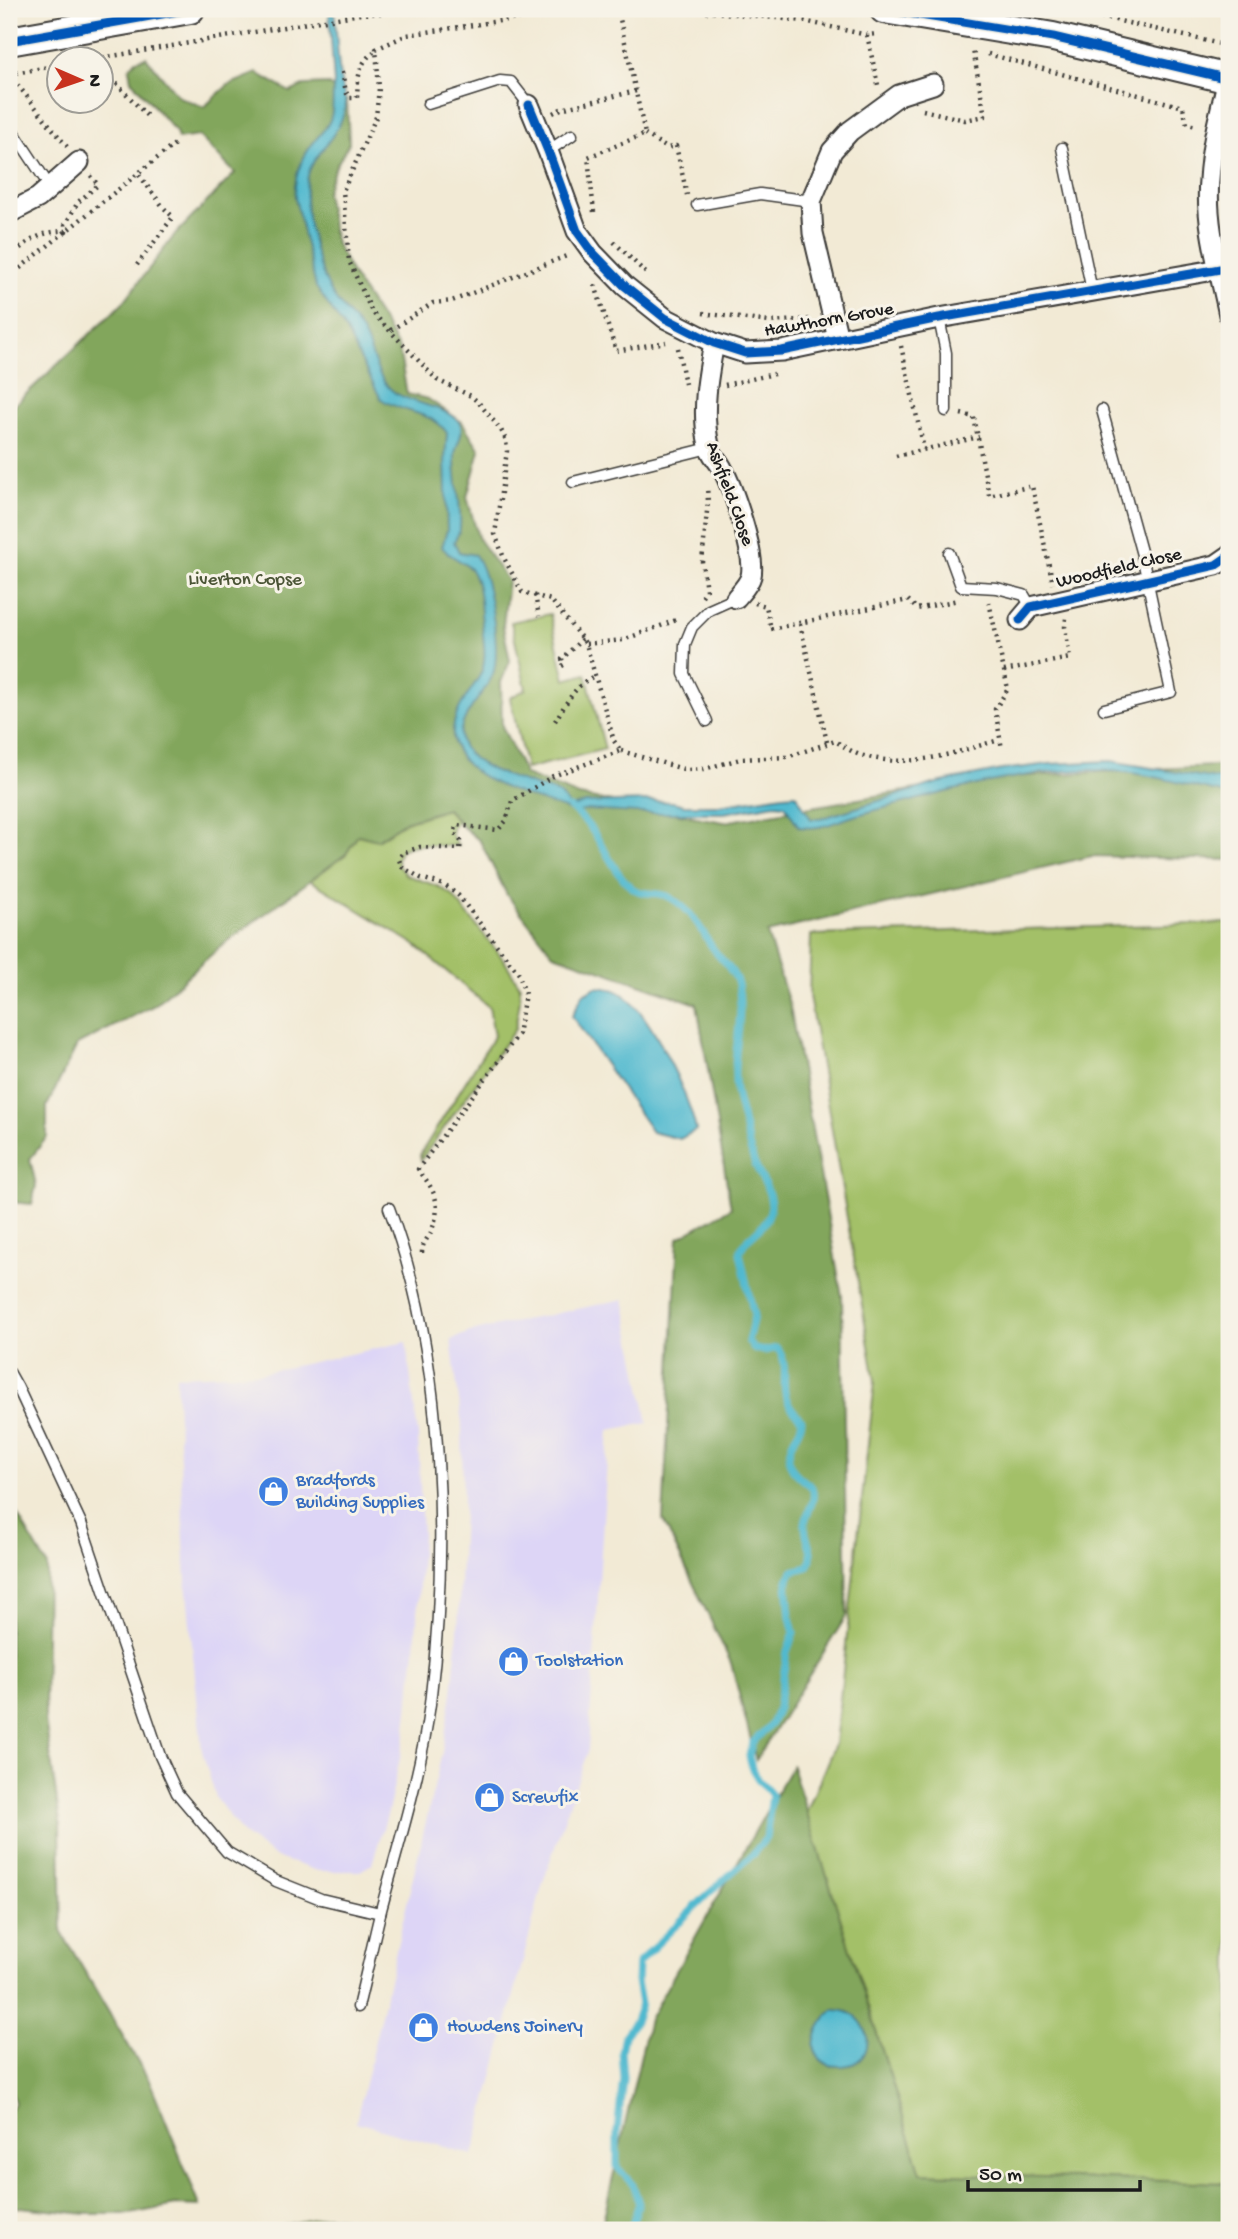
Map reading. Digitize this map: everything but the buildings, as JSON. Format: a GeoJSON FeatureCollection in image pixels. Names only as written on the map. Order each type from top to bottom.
{"type":"FeatureCollection","features":[{"type":"Feature","properties":{"kind":"street"},"geometry":{"type":"LineString","coordinates":[[9,41],[190,9]]}},
{"type":"Feature","properties":{"kind":"street"},"geometry":{"type":"LineString","coordinates":[[882,22],[1053,37],[1229,79],[1214,131],[1208,183],[1211,229],[1229,315]]}},
{"type":"Feature","properties":{"kind":"street"},"geometry":{"type":"LineString","coordinates":[[838,339],[813,233],[811,201],[832,151],[850,131],[899,95],[933,84]]}},
{"type":"Feature","properties":{"kind":"street","name":"Hawthorn Grove"},"geometry":{"type":"LineString","coordinates":[[532,113],[589,259],[665,318],[714,343],[744,353],[782,351],[939,318],[1220,269]]}},
{"type":"Feature","properties":{"kind":"street"},"geometry":{"type":"LineString","coordinates":[[9,213],[38,198],[79,162]]}},
{"type":"Feature","properties":{"kind":"street","name":"Ashfield Close"},"geometry":{"type":"LineString","coordinates":[[714,343],[703,450],[723,468],[748,538],[752,558],[750,578],[736,598]]}},
{"type":"Feature","properties":{"kind":"street","name":"Woodfield Close"},"geometry":{"type":"LineString","coordinates":[[1026,613],[1058,601],[1216,565],[1229,556]]}},
{"type":"Feature","properties":{"kind":"lane"},"geometry":{"type":"LineString","coordinates":[[428,104],[500,81],[511,82],[532,113]]}},
{"type":"Feature","properties":{"kind":"lane"},"geometry":{"type":"LineString","coordinates":[[9,125],[50,187]]}},
{"type":"Feature","properties":{"kind":"lane"},"geometry":{"type":"LineString","coordinates":[[548,150],[572,135]]}},
{"type":"Feature","properties":{"kind":"lane"},"geometry":{"type":"LineString","coordinates":[[1062,148],[1092,291]]}},
{"type":"Feature","properties":{"kind":"lane"},"geometry":{"type":"LineString","coordinates":[[697,205],[760,194],[811,201]]}},
{"type":"Feature","properties":{"kind":"lane"},"geometry":{"type":"LineString","coordinates":[[939,318],[946,353],[946,411]]}},
{"type":"Feature","properties":{"kind":"lane"},"geometry":{"type":"LineString","coordinates":[[1102,410],[1148,582],[1171,692],[1104,709]]}},
{"type":"Feature","properties":{"kind":"lane"},"geometry":{"type":"LineString","coordinates":[[573,482],[703,450]]}},
{"type":"Feature","properties":{"kind":"lane"},"geometry":{"type":"LineString","coordinates":[[949,553],[961,586],[997,587],[1024,595],[1026,613]]}},
{"type":"Feature","properties":{"kind":"lane"},"geometry":{"type":"LineString","coordinates":[[707,721],[684,674],[685,644],[692,627],[709,610],[736,598]]}},
{"type":"Feature","properties":{"kind":"lane"},"geometry":{"type":"LineString","coordinates":[[358,2007],[408,1809],[429,1705],[437,1617],[441,1484],[417,1297],[404,1248],[389,1208]]}},
{"type":"Feature","properties":{"kind":"lane"},"geometry":{"type":"LineString","coordinates":[[9,1372],[81,1523],[160,1756],[177,1793],[227,1852],[266,1875],[321,1899],[380,1913]]}},
{"type":"Feature","properties":{"kind":"path"},"geometry":{"type":"LineString","coordinates":[[116,55],[361,14],[469,9]]}},
{"type":"Feature","properties":{"kind":"path"},"geometry":{"type":"LineString","coordinates":[[342,72],[346,92],[350,98],[357,98],[358,71],[365,58],[376,49],[407,35],[546,14],[558,9],[712,12],[804,21],[867,35],[882,22]]}},
{"type":"Feature","properties":{"kind":"path"},"geometry":{"type":"LineString","coordinates":[[757,16],[758,9]]}},
{"type":"Feature","properties":{"kind":"path"},"geometry":{"type":"LineString","coordinates":[[1068,9],[1229,46]]}},
{"type":"Feature","properties":{"kind":"path"},"geometry":{"type":"LineString","coordinates":[[618,10],[645,134],[667,148],[676,146],[685,194],[697,205]]}},
{"type":"Feature","properties":{"kind":"path"},"geometry":{"type":"LineString","coordinates":[[962,47],[1183,107],[1186,124],[1214,131]]}},
{"type":"Feature","properties":{"kind":"path"},"geometry":{"type":"LineString","coordinates":[[376,49],[379,88],[376,117],[343,191],[349,261],[372,312],[437,380],[471,396],[501,430],[506,440],[507,452],[495,534],[503,558],[522,592],[551,600],[584,641],[614,741],[621,751]]}},
{"type":"Feature","properties":{"kind":"path"},"geometry":{"type":"LineString","coordinates":[[973,50],[985,116]]}},
{"type":"Feature","properties":{"kind":"path"},"geometry":{"type":"LineString","coordinates":[[9,74],[46,67]]}},
{"type":"Feature","properties":{"kind":"path"},"geometry":{"type":"LineString","coordinates":[[116,83],[150,119]]}},
{"type":"Feature","properties":{"kind":"path"},"geometry":{"type":"LineString","coordinates":[[532,113],[636,91]]}},
{"type":"Feature","properties":{"kind":"path"},"geometry":{"type":"LineString","coordinates":[[597,221],[588,157],[645,134]]}},
{"type":"Feature","properties":{"kind":"path"},"geometry":{"type":"LineString","coordinates":[[9,277],[176,143]]}},
{"type":"Feature","properties":{"kind":"path"},"geometry":{"type":"LineString","coordinates":[[137,265],[173,217],[139,175]]}},
{"type":"Feature","properties":{"kind":"path"},"geometry":{"type":"LineString","coordinates":[[608,236],[649,276]]}},
{"type":"Feature","properties":{"kind":"path"},"geometry":{"type":"LineString","coordinates":[[391,330],[433,303],[452,302],[573,253],[589,259],[616,351],[664,342],[676,343],[687,394]]}},
{"type":"Feature","properties":{"kind":"path"},"geometry":{"type":"LineString","coordinates":[[694,311],[769,322],[811,319],[832,314]]}},
{"type":"Feature","properties":{"kind":"path"},"geometry":{"type":"LineString","coordinates":[[901,346],[924,449]]}},
{"type":"Feature","properties":{"kind":"path"},"geometry":{"type":"LineString","coordinates":[[946,411],[974,417],[989,496],[1032,486],[1058,601],[1066,616],[1070,658],[1004,671]]}},
{"type":"Feature","properties":{"kind":"path"},"geometry":{"type":"LineString","coordinates":[[895,456],[978,437]]}},
{"type":"Feature","properties":{"kind":"path"},"geometry":{"type":"LineString","coordinates":[[695,605],[706,590],[702,562],[708,501],[706,479],[699,470],[703,450]]}},
{"type":"Feature","properties":{"kind":"path"},"geometry":{"type":"LineString","coordinates":[[535,594],[539,616]]}},
{"type":"Feature","properties":{"kind":"path"},"geometry":{"type":"LineString","coordinates":[[736,598],[766,606],[771,629],[908,600],[917,609],[964,599]]}},
{"type":"Feature","properties":{"kind":"path"},"geometry":{"type":"LineString","coordinates":[[988,601],[1008,689],[995,709],[1002,749]]}},
{"type":"Feature","properties":{"kind":"path"},"geometry":{"type":"LineString","coordinates":[[562,666],[562,659],[584,641],[623,640],[683,617]]}},
{"type":"Feature","properties":{"kind":"path"},"geometry":{"type":"LineString","coordinates":[[800,624],[827,742]]}},
{"type":"Feature","properties":{"kind":"path"},"geometry":{"type":"LineString","coordinates":[[555,721],[577,688],[595,676]]}},
{"type":"Feature","properties":{"kind":"path"},"geometry":{"type":"LineString","coordinates":[[421,1265],[422,1245],[430,1236],[437,1214],[435,1190],[418,1169],[518,1035],[525,994],[519,974],[458,895],[444,885],[421,878],[402,867],[399,860],[402,853],[420,847],[460,849],[461,841],[454,830],[461,824],[491,831],[498,830],[506,821],[512,801],[553,776],[621,751],[687,771],[740,760],[787,757],[835,741],[862,756],[902,762],[928,760],[999,740]]}},
{"type":"Feature","properties":{"kind":"shaded area"},"geometry":{"type":"Polygon","coordinates":[[[624,1299],[648,1423],[609,1430],[588,1750],[543,1882],[473,2155],[356,2122],[442,1753],[452,1693],[458,1632],[463,1513],[462,1424],[451,1340],[470,1332],[624,1299]]]}},
{"type":"Feature","properties":{"kind":"shaded area"},"geometry":{"type":"Polygon","coordinates":[[[406,1342],[418,1435],[422,1535],[415,1651],[405,1736],[388,1812],[372,1864],[360,1871],[318,1871],[275,1857],[242,1833],[216,1798],[202,1751],[186,1581],[176,1376],[262,1373],[406,1342]]]}},
{"type":"Feature","properties":{"kind":"green space","name":"Liverton Copse"},"geometry":{"type":"Polygon","coordinates":[[[146,57],[179,97],[204,107],[228,85],[257,73],[290,92],[305,85],[328,84],[347,101],[349,143],[326,192],[336,244],[399,349],[407,394],[428,399],[462,422],[480,450],[467,497],[479,540],[508,581],[503,626],[510,661],[501,682],[502,726],[525,775],[579,796],[724,822],[975,779],[1229,765],[1229,860],[1092,856],[767,933],[790,1007],[842,1296],[847,1615],[756,1760],[731,1663],[663,1520],[678,1238],[731,1208],[697,1004],[553,954],[507,895],[480,841],[447,809],[405,822],[377,840],[358,835],[346,854],[221,946],[155,1005],[77,1045],[47,1106],[47,1137],[30,1159],[36,1185],[32,1204],[9,1202],[9,410],[122,304],[174,236],[235,173],[199,136],[178,139],[176,132],[131,80],[129,69],[136,60],[146,57]]]}},
{"type":"Feature","properties":{"kind":"green space"},"geometry":{"type":"Polygon","coordinates":[[[550,614],[565,680],[586,674],[605,749],[526,769],[510,698],[526,689],[511,622],[550,614]]]}},
{"type":"Feature","properties":{"kind":"green space"},"geometry":{"type":"Polygon","coordinates":[[[447,809],[457,821],[452,827],[452,836],[458,845],[416,845],[400,850],[398,866],[406,875],[437,886],[452,895],[504,960],[520,986],[520,1000],[515,1029],[421,1160],[420,1155],[494,1036],[489,1007],[414,944],[308,879],[346,854],[358,834],[377,840],[405,822],[447,809]]]}},
{"type":"Feature","properties":{"kind":"green space"},"geometry":{"type":"Polygon","coordinates":[[[1229,923],[1229,2230],[631,2230],[835,1744],[875,1381],[809,996],[811,935],[1229,923]]]}},
{"type":"Feature","properties":{"kind":"green space"},"geometry":{"type":"Polygon","coordinates":[[[9,1501],[47,1565],[45,1719],[60,1822],[62,1933],[150,2082],[200,2206],[176,2205],[130,2214],[86,2214],[20,2207],[9,2209],[9,2113],[15,2103],[9,2086],[9,1501]]]}},
{"type":"Feature","properties":{"kind":"green space"},"geometry":{"type":"Polygon","coordinates":[[[792,1766],[921,2173],[1229,2183],[1229,2230],[601,2230],[649,2019],[792,1766]]]}},
{"type":"Feature","properties":{"kind":"green space"},"geometry":{"type":"Polygon","coordinates":[[[327,2216],[451,2230],[260,2230],[327,2216]]]}},
{"type":"Feature","properties":{"kind":"water"},"geometry":{"type":"Polygon","coordinates":[[[329,9],[334,9],[345,105],[340,123],[313,163],[308,176],[306,191],[310,226],[319,262],[330,290],[362,332],[378,372],[387,386],[401,396],[448,413],[460,423],[461,435],[455,454],[460,528],[454,542],[459,552],[475,555],[480,565],[493,613],[496,648],[493,674],[468,712],[460,733],[462,743],[474,759],[499,773],[557,793],[570,807],[585,803],[648,801],[719,805],[796,794],[811,819],[826,817],[937,783],[1049,764],[1111,761],[1216,779],[1229,778],[1229,792],[1222,793],[1135,773],[1081,770],[974,785],[808,828],[799,827],[785,805],[775,804],[724,813],[588,810],[575,813],[510,790],[469,767],[457,751],[453,731],[460,707],[482,669],[484,650],[477,582],[468,567],[442,547],[447,530],[447,433],[434,420],[381,399],[346,331],[316,287],[295,198],[296,182],[303,159],[331,115],[334,83],[329,9]]]}},
{"type":"Feature","properties":{"kind":"water"},"geometry":{"type":"Polygon","coordinates":[[[596,987],[617,991],[642,1014],[677,1076],[696,1130],[680,1139],[652,1132],[572,1016],[583,994],[596,987]]]}},
{"type":"Feature","properties":{"kind":"water"},"geometry":{"type":"Polygon","coordinates":[[[833,2010],[846,2011],[856,2017],[863,2026],[867,2046],[863,2056],[855,2063],[831,2066],[816,2052],[814,2045],[818,2029],[833,2010]]]}},
{"type":"Feature","properties":{"kind":"waterway"},"geometry":{"type":"LineString","coordinates":[[570,808],[589,826],[615,868],[631,887],[640,892],[666,896],[686,910],[731,970],[738,984],[740,1013],[736,1089],[752,1155],[771,1204],[767,1218],[740,1253],[754,1316],[748,1341],[754,1349],[764,1351],[777,1348],[781,1354],[786,1397],[802,1420],[789,1453],[790,1465],[812,1487],[813,1493],[805,1524],[811,1551],[810,1561],[808,1567],[792,1571],[787,1583],[794,1633],[787,1652],[778,1708],[771,1724],[752,1743],[749,1756],[752,1769],[772,1795],[766,1838],[752,1855],[638,1963],[637,1981],[641,2004],[635,2021],[624,2036],[621,2051],[623,2078],[617,2133],[617,2167],[633,2185],[639,2203],[630,2230]]}},
{"type":"Feature","properties":{"kind":"cycle path"},"geometry":{"type":"LineString","coordinates":[[9,41],[190,9]]}},
{"type":"Feature","properties":{"kind":"cycle path"},"geometry":{"type":"LineString","coordinates":[[884,9],[1053,37],[1229,79]]}},
{"type":"Feature","properties":{"kind":"cycle path"},"geometry":{"type":"LineString","coordinates":[[529,105],[577,231],[593,253],[625,286],[665,318],[714,343],[745,353],[782,351],[939,318],[1220,269]]}},
{"type":"Feature","properties":{"kind":"cycle path"},"geometry":{"type":"LineString","coordinates":[[1020,620],[1031,607],[1216,565],[1229,556]]}},
{"type":"Feature","properties":{"kind":"place","name":"Bradfords Building Supplies"},"geometry":{"type":"Point","coordinates":[273,1492]}},
{"type":"Feature","properties":{"kind":"place","name":"Toolstation"},"geometry":{"type":"Point","coordinates":[513,1661]}},
{"type":"Feature","properties":{"kind":"place","name":"Screwfix"},"geometry":{"type":"Point","coordinates":[489,1798]}},
{"type":"Feature","properties":{"kind":"place","name":"Howdens Joinery"},"geometry":{"type":"Point","coordinates":[424,2027]}}]}
